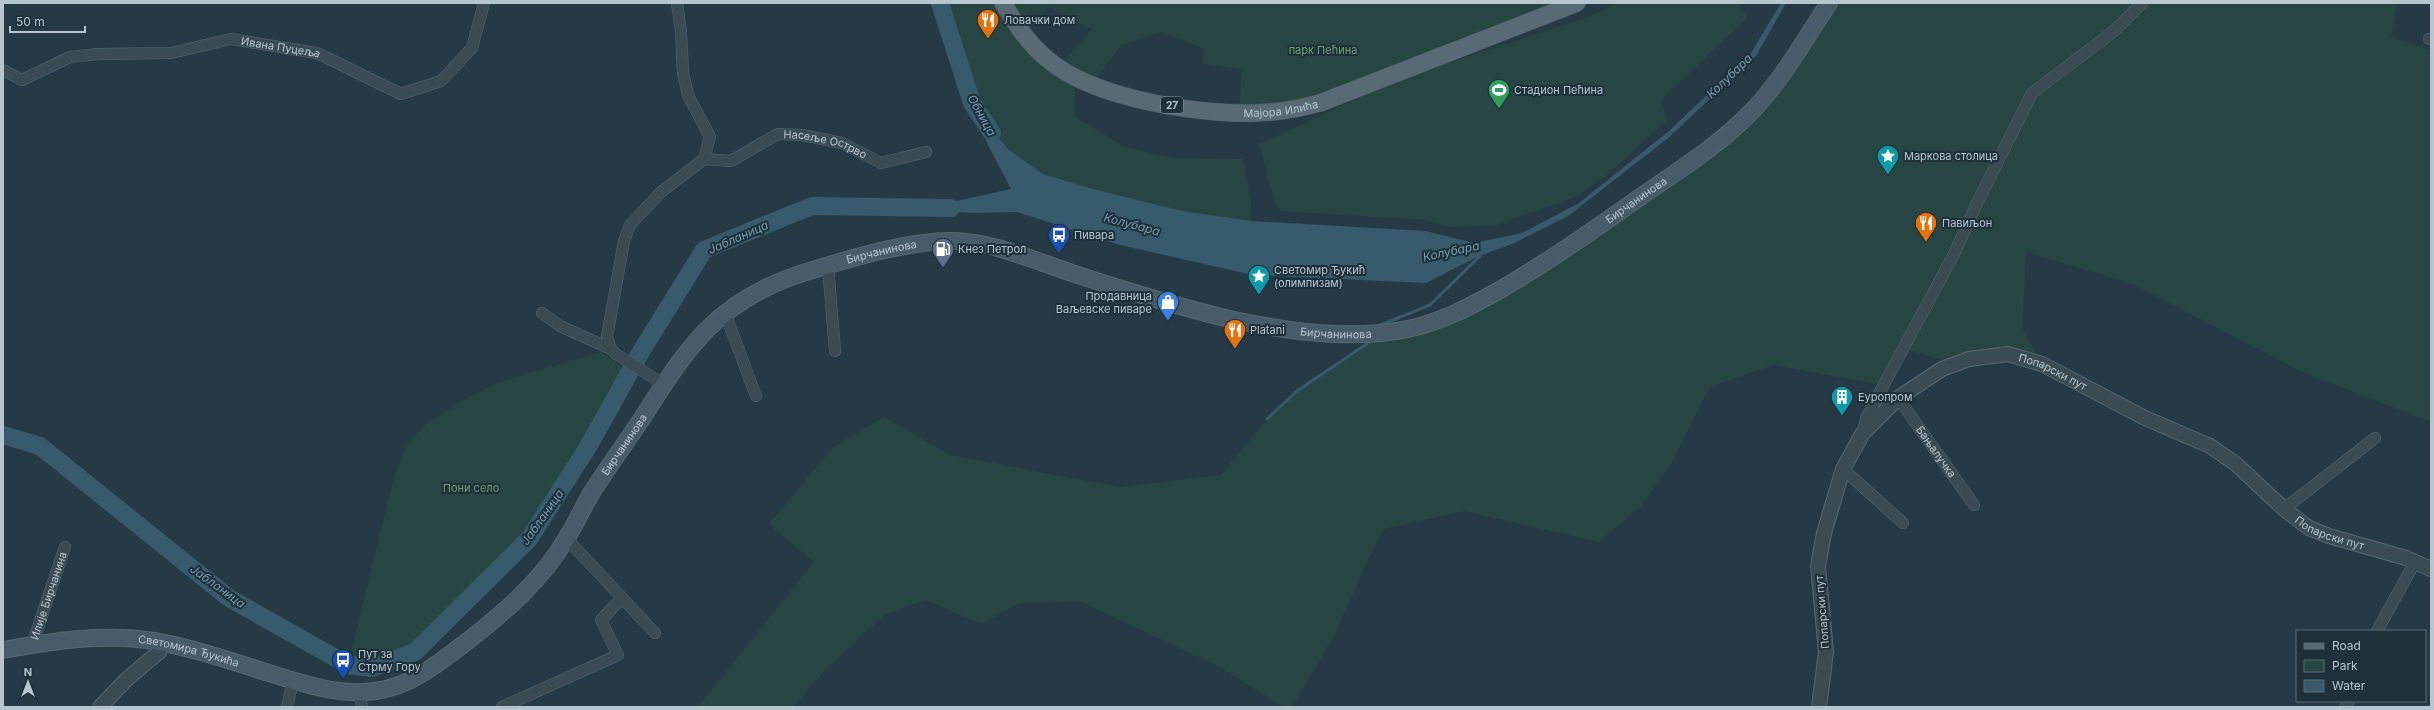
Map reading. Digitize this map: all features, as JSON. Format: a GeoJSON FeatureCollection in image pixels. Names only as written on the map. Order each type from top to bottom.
{"type":"FeatureCollection","features":[{"type":"Feature","properties":{"kind":"main road","name":"Мајора Илића"},"geometry":{"type":"LineString","coordinates":[[1003,3],[1024,35],[1046,59],[1091,86],[1111,93],[1174,105],[1238,113],[1286,111],[1320,103],[1577,3]]}},
{"type":"Feature","properties":{"kind":"main road","name":"Бирчанинова"},"geometry":{"type":"LineString","coordinates":[[364,697],[411,680],[477,633],[532,585],[567,539],[590,495],[689,347],[725,313],[751,296],[783,280],[828,266],[916,244],[939,241],[966,242],[993,247],[1196,310],[1263,326],[1299,331],[1352,334],[1411,328],[1470,306],[1527,274],[1718,143],[1757,106],[1778,81],[1830,3]]}},
{"type":"Feature","properties":{"kind":"main road","name":"Светомира Ђукића"},"geometry":{"type":"LineString","coordinates":[[3,650],[32,645],[114,637],[162,642],[208,654],[293,681],[327,690],[364,697]]}},
{"type":"Feature","properties":{"kind":"street","name":"Ивана Пуцеља"},"geometry":{"type":"LineString","coordinates":[[3,70],[22,80],[70,58],[98,54],[171,53],[231,39],[317,53],[401,94],[441,81],[472,48],[484,3]]}},
{"type":"Feature","properties":{"kind":"street"},"geometry":{"type":"LineString","coordinates":[[614,352],[607,337],[624,241],[630,225],[661,192],[704,159],[710,137],[688,95],[682,73],[682,32],[677,3]]}},
{"type":"Feature","properties":{"kind":"street"},"geometry":{"type":"LineString","coordinates":[[1863,432],[1866,418],[1954,254],[1985,186],[2032,93],[2114,31],[2142,3]]}},
{"type":"Feature","properties":{"kind":"street","name":"Насеље Острво"},"geometry":{"type":"LineString","coordinates":[[704,159],[731,162],[778,134],[802,135],[842,143],[880,163],[926,152]]}},
{"type":"Feature","properties":{"kind":"street"},"geometry":{"type":"LineString","coordinates":[[828,266],[835,351]]}},
{"type":"Feature","properties":{"kind":"street"},"geometry":{"type":"LineString","coordinates":[[542,313],[560,326],[614,352],[663,384]]}},
{"type":"Feature","properties":{"kind":"street"},"geometry":{"type":"LineString","coordinates":[[725,313],[756,396]]}},
{"type":"Feature","properties":{"kind":"street","name":"Попарски пут"},"geometry":{"type":"LineString","coordinates":[[1819,707],[1826,652],[1818,566],[1824,533],[1843,468],[1863,432],[1898,398],[1942,369],[1969,359],[2008,354],[2028,358],[2145,418],[2210,446],[2236,464],[2284,509],[2309,528],[2329,536],[2416,562],[2431,568]]}},
{"type":"Feature","properties":{"kind":"street","name":"Бањалучка"},"geometry":{"type":"LineString","coordinates":[[1898,398],[1974,505]]}},
{"type":"Feature","properties":{"kind":"street"},"geometry":{"type":"LineString","coordinates":[[2284,509],[2375,438]]}},
{"type":"Feature","properties":{"kind":"street"},"geometry":{"type":"LineString","coordinates":[[1843,468],[1903,523]]}},
{"type":"Feature","properties":{"kind":"street"},"geometry":{"type":"LineString","coordinates":[[567,539],[620,599],[655,633]]}},
{"type":"Feature","properties":{"kind":"street","name":"Илије Бирчанина"},"geometry":{"type":"LineString","coordinates":[[32,645],[65,547]]}},
{"type":"Feature","properties":{"kind":"street"},"geometry":{"type":"LineString","coordinates":[[2378,630],[2416,562]]}},
{"type":"Feature","properties":{"kind":"street"},"geometry":{"type":"LineString","coordinates":[[502,707],[618,656],[601,620],[620,599]]}},
{"type":"Feature","properties":{"kind":"street"},"geometry":{"type":"LineString","coordinates":[[100,707],[127,678],[159,652],[162,642]]}},
{"type":"Feature","properties":{"kind":"street"},"geometry":{"type":"LineString","coordinates":[[287,707],[293,681]]}},
{"type":"Feature","properties":{"kind":"green space","name":"парк Пећина"},"geometry":{"type":"Polygon","coordinates":[[[940,3],[1573,3],[1298,109],[1239,113],[1242,69],[1202,64],[1205,49],[1161,32],[1121,45],[1091,86],[1075,79],[1075,117],[1125,147],[1173,158],[1243,159],[1251,204],[1251,221],[1183,211],[1097,190],[1043,174],[1008,149],[973,106],[940,3]],[[1048,7],[1024,35],[1058,67],[1092,29],[1048,7]]]}},
{"type":"Feature","properties":{"kind":"green space","name":"Стадион Пећина"},"geometry":{"type":"Polygon","coordinates":[[[1619,3],[1738,3],[1747,18],[1662,99],[1666,121],[1606,176],[1575,197],[1494,226],[1448,227],[1427,220],[1281,211],[1275,204],[1259,144],[1400,79],[1588,17],[1619,3]]]}},
{"type":"Feature","properties":{"kind":"green space"},"geometry":{"type":"Polygon","coordinates":[[[1829,3],[2397,3],[2391,37],[2431,50],[2431,422],[2302,372],[2133,284],[2026,252],[2022,329],[2042,364],[2028,358],[1955,364],[1902,348],[1882,385],[1773,365],[1710,387],[1673,461],[1642,505],[1599,542],[1464,511],[1384,529],[1369,557],[1335,634],[1292,707],[1284,707],[1216,665],[1081,602],[1019,603],[982,624],[926,600],[885,614],[825,670],[793,707],[698,707],[814,562],[769,524],[833,447],[884,417],[950,455],[1120,487],[1221,475],[1267,419],[1297,391],[1368,343],[1368,334],[1452,315],[1737,126],[1829,3]]]}},
{"type":"Feature","properties":{"kind":"green space","name":"Пони село"},"geometry":{"type":"Polygon","coordinates":[[[601,352],[630,372],[588,447],[529,539],[415,652],[372,668],[348,665],[394,476],[409,441],[429,422],[462,401],[500,382],[601,352]]]}},
{"type":"Feature","properties":{"kind":"water","name":"Колубара"},"geometry":{"type":"Polygon","coordinates":[[[1781,3],[1786,3],[1756,56],[1667,139],[1568,216],[1512,244],[1477,257],[1426,283],[1253,275],[1120,245],[1017,212],[971,213],[920,209],[1011,189],[988,145],[973,106],[1008,149],[1043,174],[1097,190],[1183,211],[1251,221],[1426,231],[1474,243],[1522,233],[1579,203],[1670,130],[1751,53],[1781,3]]]}},
{"type":"Feature","properties":{"kind":"waterway","name":"Обница"},"geometry":{"type":"LineString","coordinates":[[940,3],[972,103],[992,133]]}},
{"type":"Feature","properties":{"kind":"waterway","name":"Јабланица"},"geometry":{"type":"LineString","coordinates":[[3,435],[40,446],[229,598],[348,665],[372,668],[415,652],[529,539],[588,447],[642,350],[704,250],[812,206],[951,208]]}},
{"type":"Feature","properties":{"kind":"waterway","name":"Колубара"},"geometry":{"type":"LineString","coordinates":[[1378,326],[1430,305],[1480,256]]}},
{"type":"Feature","properties":{"kind":"waterway"},"geometry":{"type":"LineString","coordinates":[[1267,419],[1297,391],[1368,343],[1368,340]]}},
{"type":"Feature","properties":{"kind":"place","name":"Ловачки дом"},"geometry":{"type":"Point","coordinates":[988,40]}},
{"type":"Feature","properties":{"kind":"place","name":"Стадион Пећина"},"geometry":{"type":"Point","coordinates":[1499,110]}},
{"type":"Feature","properties":{"kind":"place","name":"Маркова столица"},"geometry":{"type":"Point","coordinates":[1888,176]}},
{"type":"Feature","properties":{"kind":"place","name":"Павиљон"},"geometry":{"type":"Point","coordinates":[1926,242]}},
{"type":"Feature","properties":{"kind":"place","name":"Пивара"},"geometry":{"type":"Point","coordinates":[1059,254]}},
{"type":"Feature","properties":{"kind":"place","name":"Кнез Петрол"},"geometry":{"type":"Point","coordinates":[943,268]}},
{"type":"Feature","properties":{"kind":"place","name":"Светомир Ђукић (олимпизам)"},"geometry":{"type":"Point","coordinates":[1259,296]}},
{"type":"Feature","properties":{"kind":"place","name":"Продавница Ваљевске пиваре"},"geometry":{"type":"Point","coordinates":[1168,322]}},
{"type":"Feature","properties":{"kind":"place","name":"Platani"},"geometry":{"type":"Point","coordinates":[1235,350]}},
{"type":"Feature","properties":{"kind":"place","name":"Еуропром"},"geometry":{"type":"Point","coordinates":[1842,416]}},
{"type":"Feature","properties":{"kind":"place","name":"Пут за Стрму Гору"},"geometry":{"type":"Point","coordinates":[343,680]}}]}
